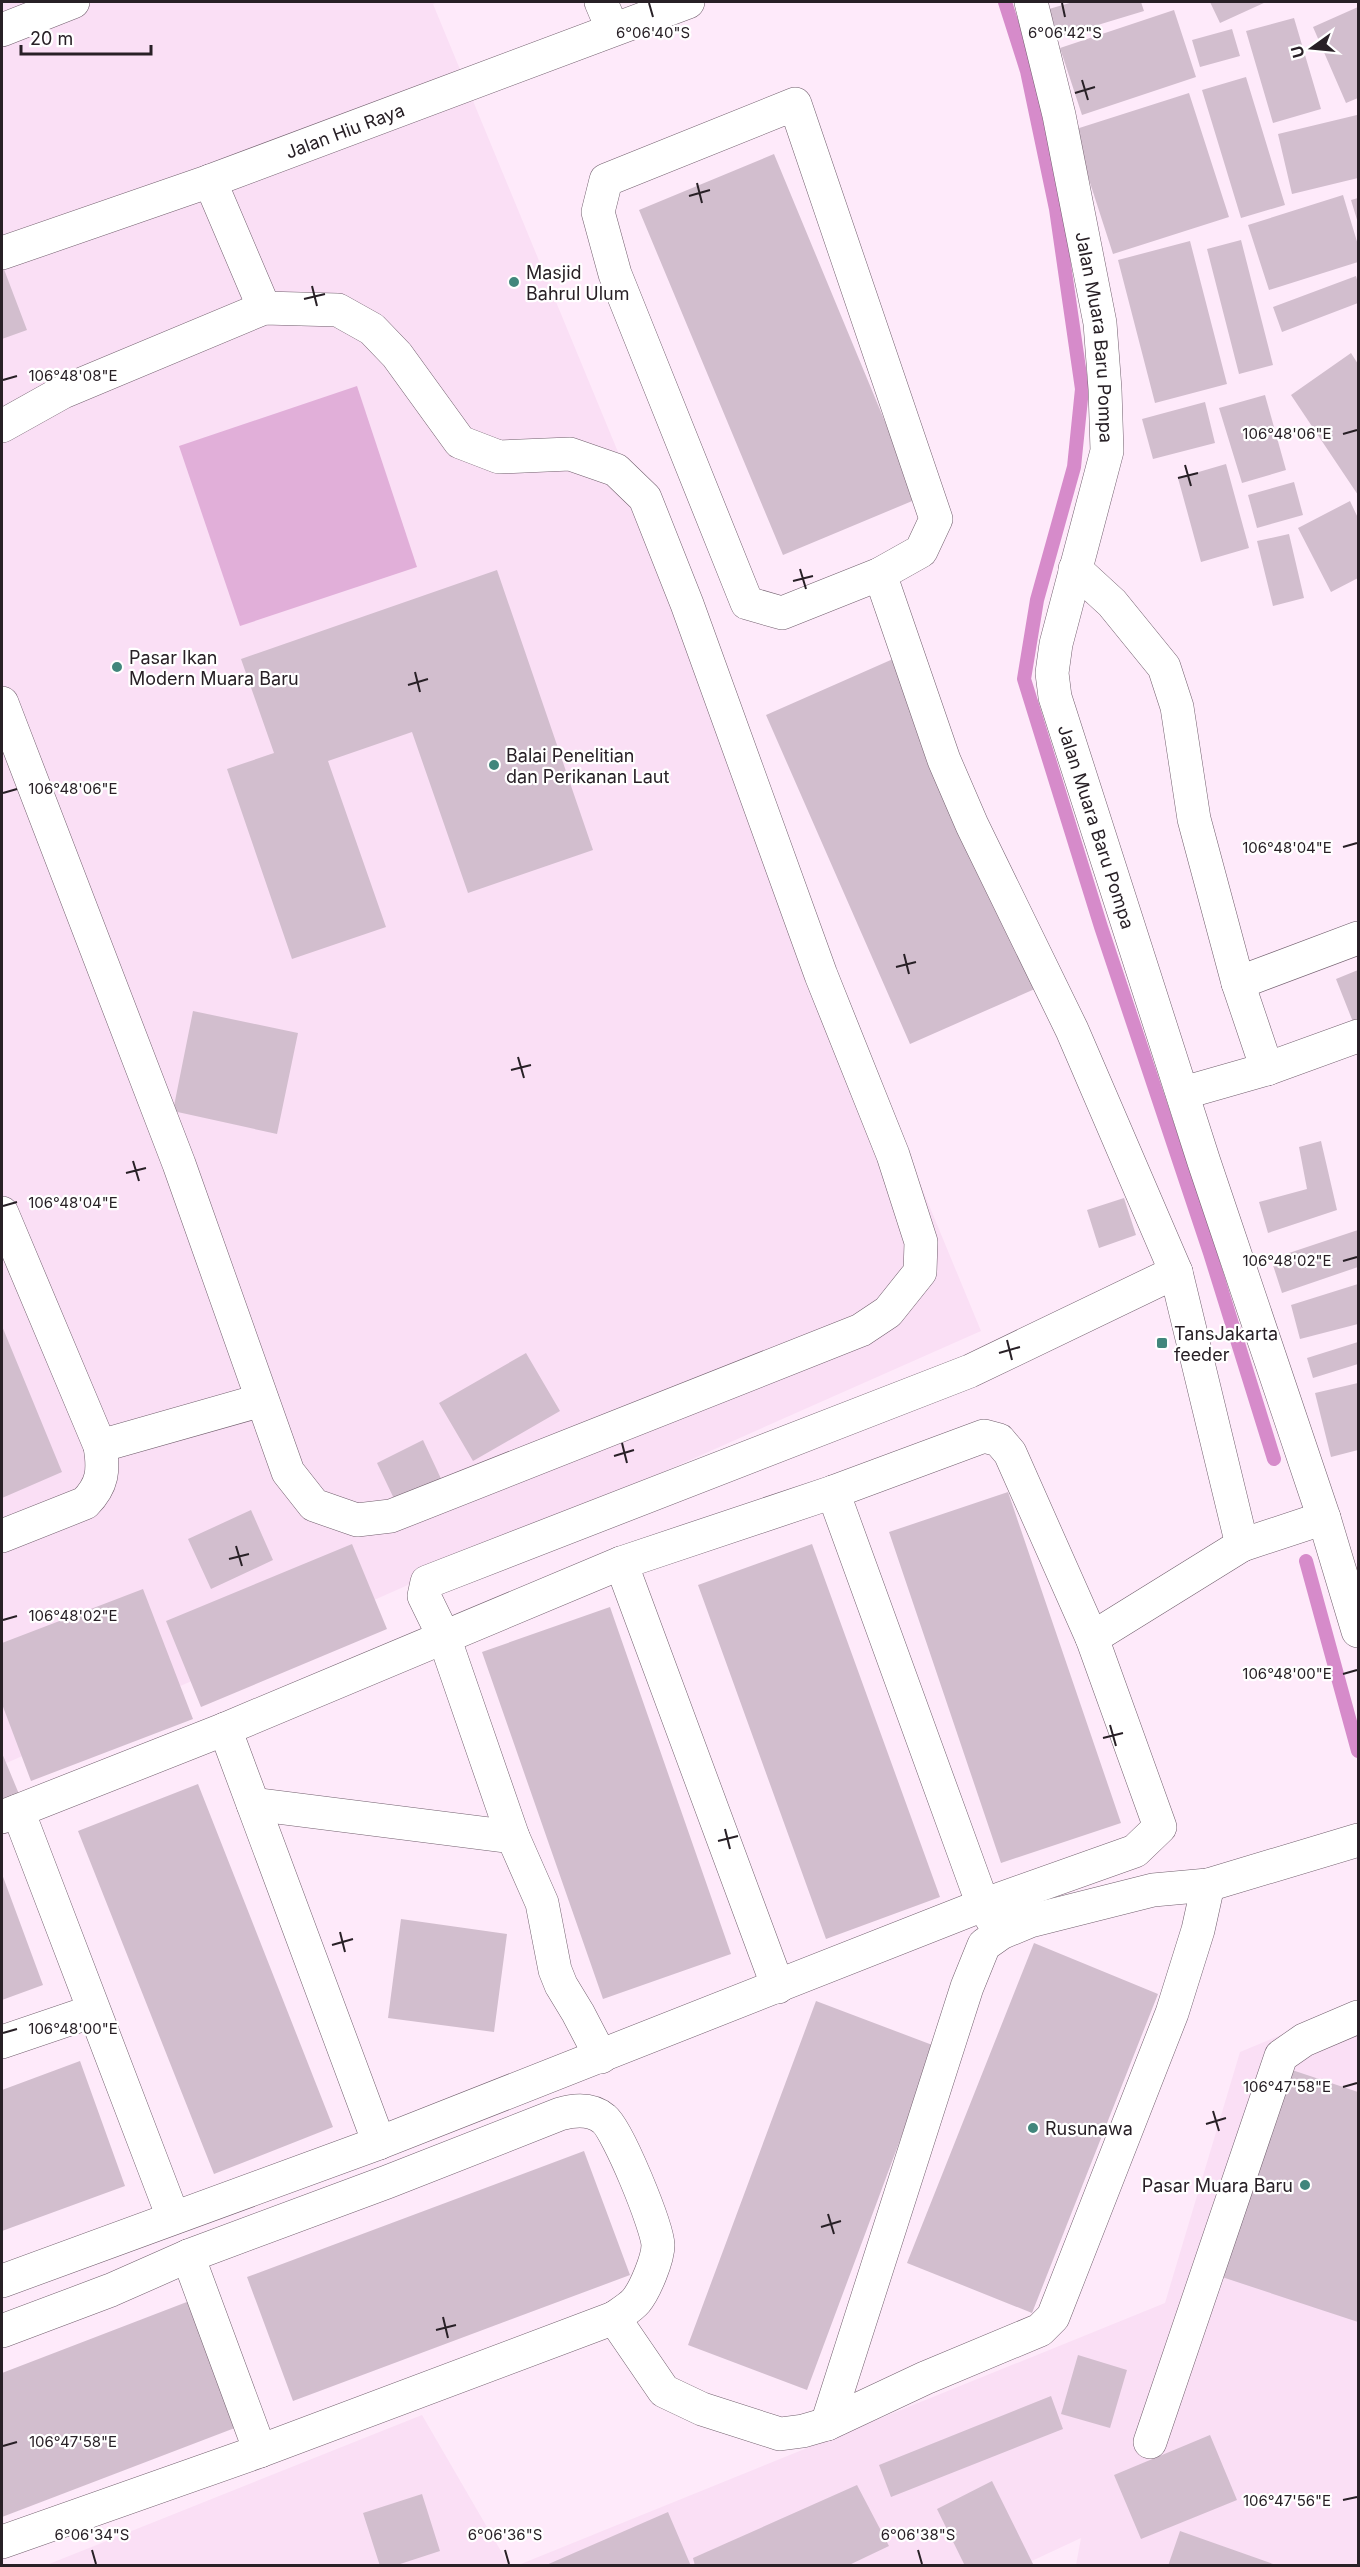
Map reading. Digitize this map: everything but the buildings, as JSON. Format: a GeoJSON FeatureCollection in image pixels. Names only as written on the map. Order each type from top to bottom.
{"type":"FeatureCollection","features":[{"type":"Feature","properties":{"kind":"street"},"geometry":{"type":"LineString","coordinates":[[2,30],[73,2]]}},
{"type":"Feature","properties":{"kind":"street","name":"Jalan Hiu Raya"},"geometry":{"type":"LineString","coordinates":[[2,253],[210,181],[607,15],[688,2]]}},
{"type":"Feature","properties":{"kind":"street","name":"Jalan Muara Baru Pompa"},"geometry":{"type":"LineString","coordinates":[[1031,2],[1059,115],[1100,322],[1107,451],[1056,644],[1052,673],[1055,697],[1183,1093],[1312,1522],[1359,1631]]}},
{"type":"Feature","properties":{"kind":"street"},"geometry":{"type":"LineString","coordinates":[[795,104],[936,519],[921,550],[879,574],[782,613],[747,603],[615,274],[598,212],[606,180],[795,104]]}},
{"type":"Feature","properties":{"kind":"street"},"geometry":{"type":"LineString","coordinates":[[210,181],[264,308]]}},
{"type":"Feature","properties":{"kind":"street"},"geometry":{"type":"LineString","coordinates":[[2,426],[63,392],[264,308],[338,310],[372,328],[397,355],[460,442],[499,457],[570,454],[616,470],[645,498],[687,604],[821,975],[892,1155],[921,1242],[920,1272],[888,1312],[861,1330],[391,1516],[357,1520],[314,1505],[288,1472],[178,1164],[2,703]]}},
{"type":"Feature","properties":{"kind":"street"},"geometry":{"type":"LineString","coordinates":[[1075,569],[1112,603],[1164,667],[1177,707],[1194,819],[1238,983],[1267,1069]]}},
{"type":"Feature","properties":{"kind":"street"},"geometry":{"type":"LineString","coordinates":[[879,574],[944,760],[972,825],[1072,1030],[1176,1272],[1242,1545]]}},
{"type":"Feature","properties":{"kind":"street"},"geometry":{"type":"LineString","coordinates":[[1238,983],[1359,938]]}},
{"type":"Feature","properties":{"kind":"street"},"geometry":{"type":"LineString","coordinates":[[1183,1093],[1267,1069],[1359,1036]]}},
{"type":"Feature","properties":{"kind":"street"},"geometry":{"type":"LineString","coordinates":[[2,1213],[100,1446],[104,1467],[93,1495],[85,1503],[2,1536]]}},
{"type":"Feature","properties":{"kind":"street"},"geometry":{"type":"LineString","coordinates":[[601,2057],[555,1970],[542,1903],[513,1837],[444,1637],[424,1596],[427,1582],[970,1371],[1176,1272]]}},
{"type":"Feature","properties":{"kind":"street"},"geometry":{"type":"LineString","coordinates":[[100,1446],[262,1400]]}},
{"type":"Feature","properties":{"kind":"street"},"geometry":{"type":"LineString","coordinates":[[2,2281],[379,2143],[983,1905],[1135,1851],[1160,1827],[1092,1638],[1010,1453],[999,1440],[984,1436],[833,1492],[621,1563],[225,1729],[10,1814],[93,2011],[173,2217]]}},
{"type":"Feature","properties":{"kind":"street"},"geometry":{"type":"LineString","coordinates":[[833,1492],[983,1905],[1001,1933]]}},
{"type":"Feature","properties":{"kind":"street"},"geometry":{"type":"LineString","coordinates":[[1092,1638],[1242,1545],[1312,1522]]}},
{"type":"Feature","properties":{"kind":"street"},"geometry":{"type":"LineString","coordinates":[[621,1563],[778,1987]]}},
{"type":"Feature","properties":{"kind":"street"},"geometry":{"type":"LineString","coordinates":[[225,1729],[379,2143]]}},
{"type":"Feature","properties":{"kind":"street"},"geometry":{"type":"LineString","coordinates":[[253,1804],[513,1837]]}},
{"type":"Feature","properties":{"kind":"street"},"geometry":{"type":"LineString","coordinates":[[827,2424],[967,1987],[984,1946],[1001,1933],[1030,1921],[1153,1890],[1208,1885],[1359,1840]]}},
{"type":"Feature","properties":{"kind":"street"},"geometry":{"type":"LineString","coordinates":[[614,2318],[664,2391],[702,2409],[780,2434],[803,2432],[827,2424],[925,2378],[1040,2330],[1053,2317],[1172,2013],[1198,1930],[1208,1885]]}},
{"type":"Feature","properties":{"kind":"street"},"geometry":{"type":"LineString","coordinates":[[2,2042],[93,2011]]}},
{"type":"Feature","properties":{"kind":"street"},"geometry":{"type":"LineString","coordinates":[[1150,2442],[1281,2056],[1304,2040],[1359,2016]]}},
{"type":"Feature","properties":{"kind":"street"},"geometry":{"type":"LineString","coordinates":[[2,2331],[111,2290],[188,2256],[574,2110],[590,2112],[603,2118],[615,2131],[640,2189],[658,2246],[650,2276],[636,2301],[614,2318],[260,2451],[2,2542]]}},
{"type":"Feature","properties":{"kind":"street"},"geometry":{"type":"LineString","coordinates":[[188,2256],[260,2451]]}},
{"type":"Feature","properties":{"kind":"shaded area"},"geometry":{"type":"Polygon","coordinates":[[[2,2],[439,2],[433,4],[981,1331],[2,1765],[2,2]]]}},
{"type":"Feature","properties":{"kind":"shaded area"},"geometry":{"type":"Polygon","coordinates":[[[357,386],[417,567],[240,626],[179,446],[357,386]]]}},
{"type":"Feature","properties":{"kind":"shaded area"},"geometry":{"type":"Polygon","coordinates":[[[1358,2003],[1358,2565],[1076,2565],[1081,2538],[1021,2566],[516,2566],[1165,2303],[1240,2052],[1358,2003]]]}},
{"type":"Feature","properties":{"kind":"shaded area"},"geometry":{"type":"Polygon","coordinates":[[[422,2415],[509,2565],[44,2566],[422,2415]]]}},
{"type":"Feature","properties":{"kind":"waterway"},"geometry":{"type":"LineString","coordinates":[[1005,2],[1027,71],[1056,209],[1082,389],[1074,467],[1037,600],[1024,679],[1101,927],[1210,1253],[1274,1459]]}},
{"type":"Feature","properties":{"kind":"waterway"},"geometry":{"type":"LineString","coordinates":[[1306,1561],[1358,1751]]}},
{"type":"Feature","properties":{"kind":"place","name":"Masjid Bahrul Ulum"},"geometry":{"type":"Point","coordinates":[514,282]}},
{"type":"Feature","properties":{"kind":"place","name":"Pasar Ikan Modern Muara Baru"},"geometry":{"type":"Point","coordinates":[117,667]}},
{"type":"Feature","properties":{"kind":"place","name":"Balai Penelitian dan Perikanan Laut"},"geometry":{"type":"Point","coordinates":[494,765]}},
{"type":"Feature","properties":{"kind":"place","name":"TansJakarta feeder"},"geometry":{"type":"Point","coordinates":[1162,1343]}},
{"type":"Feature","properties":{"kind":"place","name":"Rusunawa"},"geometry":{"type":"Point","coordinates":[1033,2128]}},
{"type":"Feature","properties":{"kind":"place","name":"Pasar Muara Baru"},"geometry":{"type":"Point","coordinates":[1305,2185]}}]}
